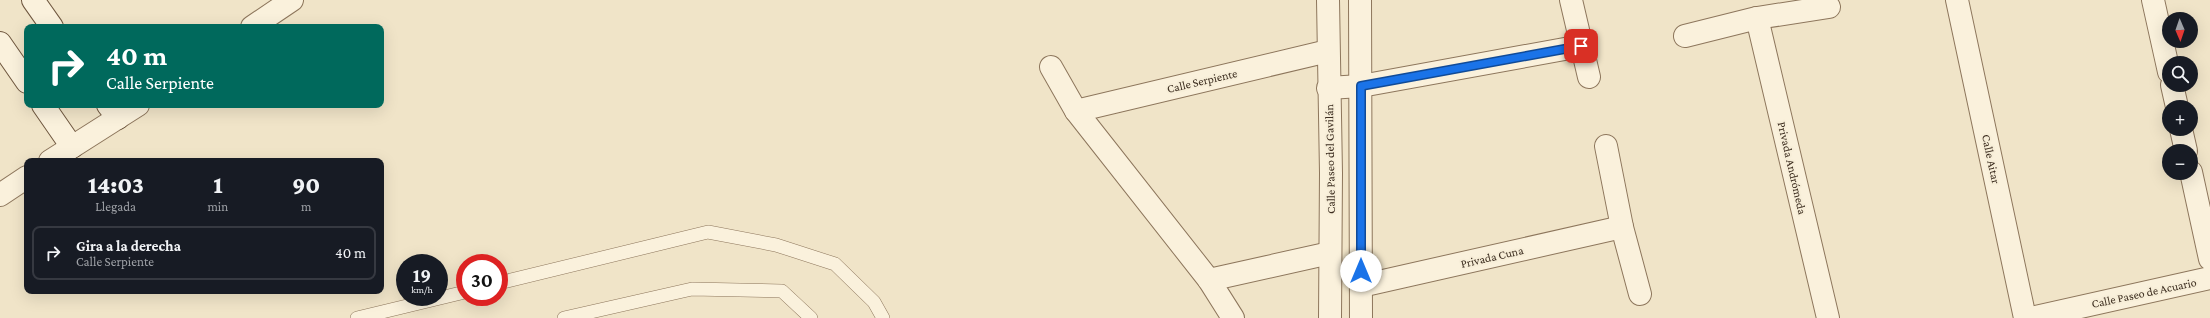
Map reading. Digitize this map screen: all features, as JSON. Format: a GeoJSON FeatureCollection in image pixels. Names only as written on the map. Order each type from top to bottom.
{"type":"FeatureCollection","features":[{"type":"Feature","properties":{"kind":"street"},"geometry":{"type":"LineString","coordinates":[[33,0],[50,24]]}},
{"type":"Feature","properties":{"kind":"street","name":"Calle Paseo del Gavilán"},"geometry":{"type":"LineString","coordinates":[[1328,0],[1328,88],[1331,173],[1330,318]]}},
{"type":"Feature","properties":{"kind":"street"},"geometry":{"type":"LineString","coordinates":[[1360,0],[1361,318]]}},
{"type":"Feature","properties":{"kind":"street"},"geometry":{"type":"LineString","coordinates":[[1571,0],[1589,77]]}},
{"type":"Feature","properties":{"kind":"street","name":"Calle Aitar"},"geometry":{"type":"LineString","coordinates":[[1957,0],[2025,318]]}},
{"type":"Feature","properties":{"kind":"street"},"geometry":{"type":"LineString","coordinates":[[2153,0],[2165,56]]}},
{"type":"Feature","properties":{"kind":"street"},"geometry":{"type":"LineString","coordinates":[[256,24],[287,1]]}},
{"type":"Feature","properties":{"kind":"street"},"geometry":{"type":"LineString","coordinates":[[1685,36],[1757,18],[1828,7]]}},
{"type":"Feature","properties":{"kind":"street","name":"Privada Andrómeda"},"geometry":{"type":"LineString","coordinates":[[1757,18],[1828,318]]}},
{"type":"Feature","properties":{"kind":"street"},"geometry":{"type":"LineString","coordinates":[[0,43],[24,78]]}},
{"type":"Feature","properties":{"kind":"street"},"geometry":{"type":"LineString","coordinates":[[1328,88],[1361,86],[1581,46]]}},
{"type":"Feature","properties":{"kind":"street","name":"Calle Serpiente"},"geometry":{"type":"LineString","coordinates":[[1076,111],[1328,51]]}},
{"type":"Feature","properties":{"kind":"street"},"geometry":{"type":"LineString","coordinates":[[1051,67],[1076,111],[1209,280],[1233,318]]}},
{"type":"Feature","properties":{"kind":"street"},"geometry":{"type":"LineString","coordinates":[[45,108],[72,146]]}},
{"type":"Feature","properties":{"kind":"street"},"geometry":{"type":"LineString","coordinates":[[54,158],[72,146],[113,112],[127,108]]}},
{"type":"Feature","properties":{"kind":"street"},"geometry":{"type":"LineString","coordinates":[[1606,146],[1622,227],[1640,294]]}},
{"type":"Feature","properties":{"kind":"street"},"geometry":{"type":"LineString","coordinates":[[0,195],[24,179]]}},
{"type":"Feature","properties":{"kind":"street"},"geometry":{"type":"LineString","coordinates":[[2193,180],[2210,259]]}},
{"type":"Feature","properties":{"kind":"street","name":"Privada Cuna"},"geometry":{"type":"LineString","coordinates":[[1361,286],[1622,227]]}},
{"type":"Feature","properties":{"kind":"street"},"geometry":{"type":"LineString","coordinates":[[1209,280],[1330,253]]}},
{"type":"Feature","properties":{"kind":"street","name":"Calle Paseo de Acuario"},"geometry":{"type":"LineString","coordinates":[[2031,318],[2210,278]]}},
{"type":"Feature","properties":{"kind":"lane"},"geometry":{"type":"LineString","coordinates":[[508,281],[708,232],[776,245],[835,264],[874,302],[883,318]]}},
{"type":"Feature","properties":{"kind":"lane"},"geometry":{"type":"LineString","coordinates":[[564,318],[692,288],[782,291],[811,318]]}},
{"type":"Feature","properties":{"kind":"lane"},"geometry":{"type":"LineString","coordinates":[[356,318],[456,294]]}},
{"type":"Feature","properties":{"kind":"route"},"geometry":{"type":"LineString","coordinates":[[1361,271],[1361,86],[1581,46]]}}]}
